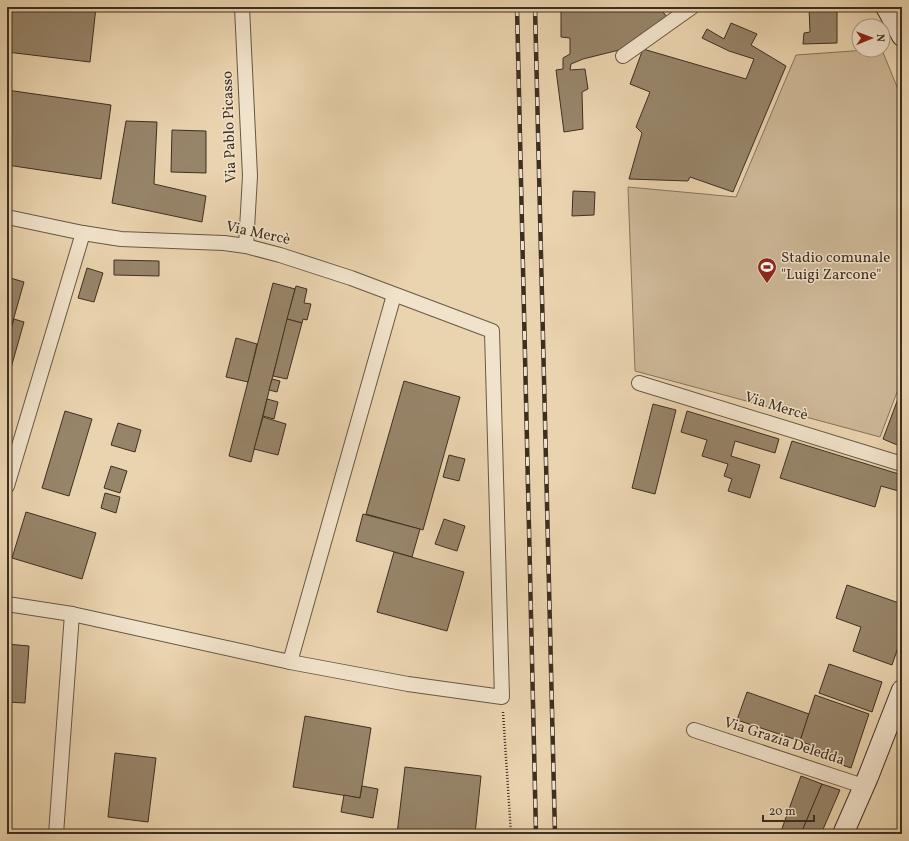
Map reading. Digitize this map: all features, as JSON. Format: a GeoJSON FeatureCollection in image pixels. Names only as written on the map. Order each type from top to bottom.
{"type":"FeatureCollection","features":[{"type":"Feature","properties":{"kind":"main road"},"geometry":{"type":"LineString","coordinates":[[886,7],[902,36]]}},
{"type":"Feature","properties":{"kind":"main road"},"geometry":{"type":"LineString","coordinates":[[843,834],[864,786],[902,690]]}},
{"type":"Feature","properties":{"kind":"street","name":"Via Pablo Picasso"},"geometry":{"type":"LineString","coordinates":[[242,7],[250,176],[246,246]]}},
{"type":"Feature","properties":{"kind":"street"},"geometry":{"type":"LineString","coordinates":[[623,56],[692,7]]}},
{"type":"Feature","properties":{"kind":"street","name":"Via Mercè"},"geometry":{"type":"LineString","coordinates":[[7,217],[82,233],[121,239],[224,243],[246,246],[280,255],[351,278],[492,331],[502,697]]}},
{"type":"Feature","properties":{"kind":"street"},"geometry":{"type":"LineString","coordinates":[[7,486],[82,233]]}},
{"type":"Feature","properties":{"kind":"street"},"geometry":{"type":"LineString","coordinates":[[290,662],[394,295]]}},
{"type":"Feature","properties":{"kind":"street","name":"Via Mercè"},"geometry":{"type":"LineString","coordinates":[[639,383],[902,464]]}},
{"type":"Feature","properties":{"kind":"street"},"geometry":{"type":"LineString","coordinates":[[7,604],[72,614],[290,662],[408,684],[502,697]]}},
{"type":"Feature","properties":{"kind":"street"},"geometry":{"type":"LineString","coordinates":[[56,834],[72,614]]}},
{"type":"Feature","properties":{"kind":"street","name":"Via Grazia Deledda"},"geometry":{"type":"LineString","coordinates":[[694,730],[864,786]]}},
{"type":"Feature","properties":{"kind":"path"},"geometry":{"type":"LineString","coordinates":[[502,697],[511,834]]}},
{"type":"Feature","properties":{"kind":"shaded area","name":"Stadio comunale \"Luigi Zarcone\""},"geometry":{"type":"Polygon","coordinates":[[[851,51],[851,58],[885,58],[902,99],[902,379],[880,437],[635,371],[628,187],[736,197],[796,55],[851,51]]]}},
{"type":"Feature","properties":{"kind":"building"},"geometry":{"type":"Polygon","coordinates":[[[7,7],[96,7],[90,62],[7,52],[7,7]]]}},
{"type":"Feature","properties":{"kind":"building"},"geometry":{"type":"Polygon","coordinates":[[[561,7],[616,7],[622,11],[625,7],[659,7],[667,17],[619,50],[583,59],[571,64],[570,70],[585,69],[588,89],[582,92],[583,129],[564,132],[556,70],[563,69],[563,58],[570,54],[570,38],[561,37],[561,7]]]}},
{"type":"Feature","properties":{"kind":"building"},"geometry":{"type":"Polygon","coordinates":[[[809,7],[837,7],[837,43],[803,44],[804,33],[810,32],[809,7]]]}},
{"type":"Feature","properties":{"kind":"building"},"geometry":{"type":"Polygon","coordinates":[[[731,23],[757,34],[751,45],[786,66],[733,192],[690,177],[688,181],[629,179],[642,133],[636,127],[650,92],[630,84],[643,49],[746,79],[754,59],[729,51],[702,38],[707,29],[724,39],[731,23]]]}},
{"type":"Feature","properties":{"kind":"building"},"geometry":{"type":"Polygon","coordinates":[[[7,90],[111,105],[101,179],[7,165],[7,90]]]}},
{"type":"Feature","properties":{"kind":"building"},"geometry":{"type":"Polygon","coordinates":[[[126,121],[157,122],[154,184],[206,196],[202,222],[112,203],[126,121]]]}},
{"type":"Feature","properties":{"kind":"building"},"geometry":{"type":"Polygon","coordinates":[[[172,130],[206,131],[206,173],[171,172],[172,130]]]}},
{"type":"Feature","properties":{"kind":"building"},"geometry":{"type":"Polygon","coordinates":[[[573,191],[595,192],[594,215],[572,216],[573,191]]]}},
{"type":"Feature","properties":{"kind":"building"},"geometry":{"type":"Polygon","coordinates":[[[114,260],[159,261],[159,276],[114,275],[114,260]]]}},
{"type":"Feature","properties":{"kind":"building"},"geometry":{"type":"Polygon","coordinates":[[[87,268],[103,273],[94,302],[78,298],[87,268]]]}},
{"type":"Feature","properties":{"kind":"building"},"geometry":{"type":"Polygon","coordinates":[[[7,277],[24,282],[7,342],[7,277]]]}},
{"type":"Feature","properties":{"kind":"building"},"geometry":{"type":"Polygon","coordinates":[[[273,283],[295,289],[251,462],[229,456],[273,283]]]}},
{"type":"Feature","properties":{"kind":"building"},"geometry":{"type":"Polygon","coordinates":[[[296,286],[307,289],[304,303],[311,304],[307,320],[303,319],[302,323],[287,319],[296,286]]]}},
{"type":"Feature","properties":{"kind":"building"},"geometry":{"type":"Polygon","coordinates":[[[14,319],[24,322],[7,382],[7,342],[14,319]]]}},
{"type":"Feature","properties":{"kind":"building"},"geometry":{"type":"Polygon","coordinates":[[[287,319],[302,323],[287,379],[273,376],[287,319]]]}},
{"type":"Feature","properties":{"kind":"building"},"geometry":{"type":"Polygon","coordinates":[[[236,338],[257,344],[248,382],[226,377],[236,338]]]}},
{"type":"Feature","properties":{"kind":"building"},"geometry":{"type":"Polygon","coordinates":[[[272,379],[280,381],[277,392],[269,390],[272,379]]]}},
{"type":"Feature","properties":{"kind":"building"},"geometry":{"type":"Polygon","coordinates":[[[404,381],[460,397],[423,530],[366,514],[404,381]]]}},
{"type":"Feature","properties":{"kind":"building"},"geometry":{"type":"Polygon","coordinates":[[[902,388],[902,447],[883,439],[902,388]]]}},
{"type":"Feature","properties":{"kind":"building"},"geometry":{"type":"Polygon","coordinates":[[[267,399],[278,402],[274,419],[263,416],[267,399]]]}},
{"type":"Feature","properties":{"kind":"building"},"geometry":{"type":"Polygon","coordinates":[[[653,404],[676,410],[655,494],[632,488],[653,404]]]}},
{"type":"Feature","properties":{"kind":"building"},"geometry":{"type":"Polygon","coordinates":[[[65,411],[92,419],[69,496],[42,488],[65,411]]]}},
{"type":"Feature","properties":{"kind":"building"},"geometry":{"type":"Polygon","coordinates":[[[687,411],[779,439],[775,453],[735,441],[731,456],[760,465],[750,498],[728,491],[732,479],[724,476],[728,464],[702,456],[707,440],[681,432],[687,411]]]}},
{"type":"Feature","properties":{"kind":"building"},"geometry":{"type":"Polygon","coordinates":[[[263,417],[286,424],[278,455],[254,449],[263,417]]]}},
{"type":"Feature","properties":{"kind":"building"},"geometry":{"type":"Polygon","coordinates":[[[118,423],[141,430],[135,452],[111,445],[118,423]]]}},
{"type":"Feature","properties":{"kind":"building"},"geometry":{"type":"Polygon","coordinates":[[[792,441],[902,475],[902,492],[881,486],[875,507],[780,478],[792,441]]]}},
{"type":"Feature","properties":{"kind":"building"},"geometry":{"type":"Polygon","coordinates":[[[449,455],[465,459],[459,481],[443,477],[449,455]]]}},
{"type":"Feature","properties":{"kind":"building"},"geometry":{"type":"Polygon","coordinates":[[[111,466],[127,471],[120,493],[104,488],[111,466]]]}},
{"type":"Feature","properties":{"kind":"building"},"geometry":{"type":"Polygon","coordinates":[[[105,493],[120,497],[116,513],[101,508],[105,493]]]}},
{"type":"Feature","properties":{"kind":"building"},"geometry":{"type":"Polygon","coordinates":[[[26,512],[96,533],[82,579],[12,558],[26,512]]]}},
{"type":"Feature","properties":{"kind":"building"},"geometry":{"type":"Polygon","coordinates":[[[363,514],[420,529],[412,557],[356,541],[363,514]]]}},
{"type":"Feature","properties":{"kind":"building"},"geometry":{"type":"Polygon","coordinates":[[[444,519],[465,526],[457,551],[435,544],[444,519]]]}},
{"type":"Feature","properties":{"kind":"building"},"geometry":{"type":"Polygon","coordinates":[[[394,552],[464,572],[447,631],[377,612],[394,552]]]}},
{"type":"Feature","properties":{"kind":"building"},"geometry":{"type":"Polygon","coordinates":[[[847,585],[902,604],[902,636],[892,665],[853,651],[861,627],[836,618],[847,585]]]}},
{"type":"Feature","properties":{"kind":"building"},"geometry":{"type":"Polygon","coordinates":[[[7,644],[29,646],[25,703],[7,702],[7,644]]]}},
{"type":"Feature","properties":{"kind":"building"},"geometry":{"type":"Polygon","coordinates":[[[829,664],[882,682],[872,712],[819,693],[829,664]]]}},
{"type":"Feature","properties":{"kind":"building"},"geometry":{"type":"Polygon","coordinates":[[[747,692],[809,714],[800,741],[737,720],[747,692]]]}},
{"type":"Feature","properties":{"kind":"building"},"geometry":{"type":"Polygon","coordinates":[[[815,695],[869,714],[851,768],[811,754],[813,746],[800,741],[815,695]]]}},
{"type":"Feature","properties":{"kind":"building"},"geometry":{"type":"Polygon","coordinates":[[[305,716],[371,728],[360,798],[293,787],[305,716]]]}},
{"type":"Feature","properties":{"kind":"building"},"geometry":{"type":"Polygon","coordinates":[[[115,753],[156,758],[148,822],[108,817],[115,753]]]}},
{"type":"Feature","properties":{"kind":"building"},"geometry":{"type":"Polygon","coordinates":[[[405,767],[481,776],[475,834],[397,834],[405,767]]]}},
{"type":"Feature","properties":{"kind":"building"},"geometry":{"type":"Polygon","coordinates":[[[801,776],[822,784],[801,834],[780,834],[801,776]]]}},
{"type":"Feature","properties":{"kind":"building"},"geometry":{"type":"Polygon","coordinates":[[[822,784],[840,790],[821,834],[809,834],[802,831],[822,784]]]}},
{"type":"Feature","properties":{"kind":"building"},"geometry":{"type":"Polygon","coordinates":[[[362,786],[378,789],[373,818],[341,812],[344,795],[360,798],[362,786]]]}},
{"type":"Feature","properties":{"kind":"railway"},"geometry":{"type":"LineString","coordinates":[[517,7],[536,834]]}},
{"type":"Feature","properties":{"kind":"railway"},"geometry":{"type":"LineString","coordinates":[[535,7],[555,834]]}},
{"type":"Feature","properties":{"kind":"place","name":"Stadio comunale \"Luigi Zarcone\""},"geometry":{"type":"Point","coordinates":[767,284]}}]}
